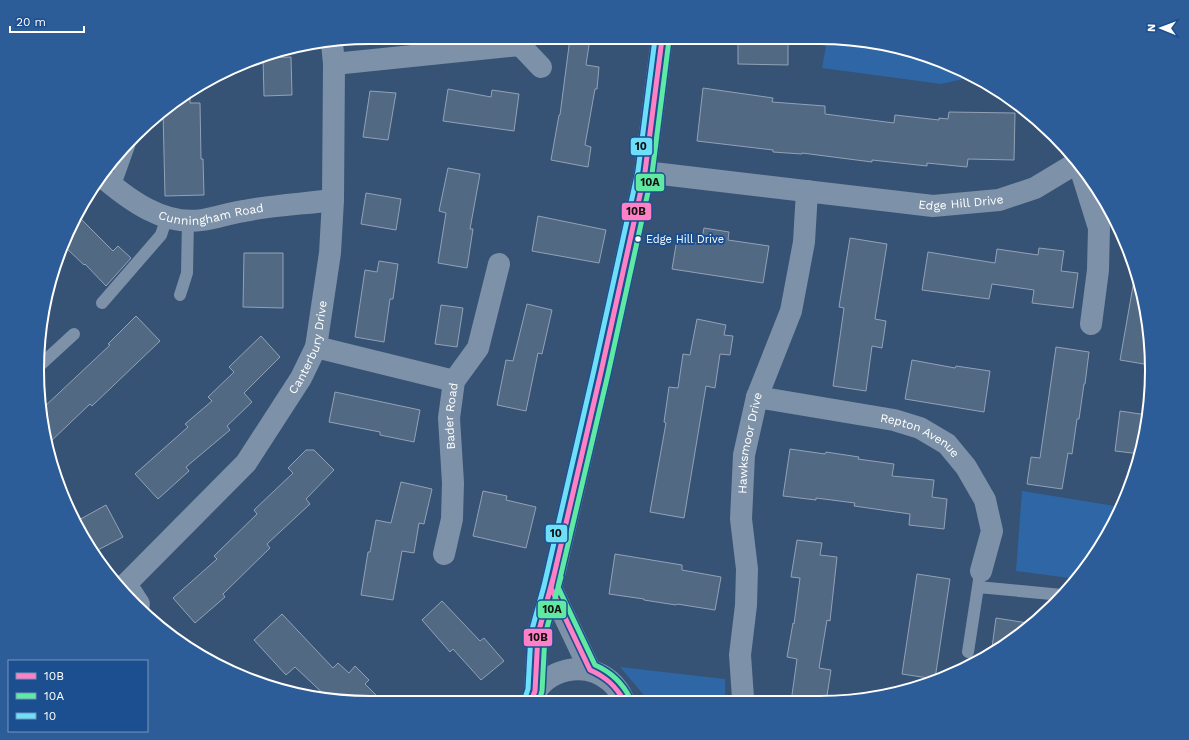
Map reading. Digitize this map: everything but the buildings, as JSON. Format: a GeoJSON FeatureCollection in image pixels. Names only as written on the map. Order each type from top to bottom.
{"type":"FeatureCollection","features":[{"type":"Feature","properties":{"kind":"street"},"geometry":{"type":"LineString","coordinates":[[333,54],[478,44]]}},
{"type":"Feature","properties":{"kind":"street"},"geometry":{"type":"LineString","coordinates":[[524,44],[541,67]]}},
{"type":"Feature","properties":{"kind":"street"},"geometry":{"type":"LineString","coordinates":[[533,696],[538,634],[551,588],[645,172],[661,44]]}},
{"type":"Feature","properties":{"kind":"street","name":"Canterbury Drive"},"geometry":{"type":"LineString","coordinates":[[125,584],[246,463],[301,378],[316,347],[330,253],[332,200],[333,54]]}},
{"type":"Feature","properties":{"kind":"street","name":"Edge Hill Drive"},"geometry":{"type":"LineString","coordinates":[[645,172],[933,206],[999,200],[1035,188],[1073,166]]}},
{"type":"Feature","properties":{"kind":"street"},"geometry":{"type":"LineString","coordinates":[[1083,180],[1099,228],[1098,270],[1091,324]]}},
{"type":"Feature","properties":{"kind":"street","name":"Cunningham Road"},"geometry":{"type":"LineString","coordinates":[[108,182],[152,212],[177,220],[201,221],[244,210],[332,200]]}},
{"type":"Feature","properties":{"kind":"street","name":"Hawksmoor Drive"},"geometry":{"type":"LineString","coordinates":[[743,696],[740,655],[746,605],[747,569],[741,520],[744,455],[757,397],[791,311],[804,242],[807,191]]}},
{"type":"Feature","properties":{"kind":"street","name":"Bader Road"},"geometry":{"type":"LineString","coordinates":[[444,554],[452,519],[453,483],[449,418],[454,380],[478,348],[499,264]]}},
{"type":"Feature","properties":{"kind":"street"},"geometry":{"type":"LineString","coordinates":[[316,347],[454,380]]}},
{"type":"Feature","properties":{"kind":"street","name":"Repton Avenue"},"geometry":{"type":"LineString","coordinates":[[757,397],[894,420],[920,428],[947,444],[966,468],[985,500],[992,531],[980,579]]}},
{"type":"Feature","properties":{"kind":"street"},"geometry":{"type":"LineString","coordinates":[[551,588],[590,670]]}},
{"type":"Feature","properties":{"kind":"street"},"geometry":{"type":"LineString","coordinates":[[533,696],[545,680],[559,672],[574,669],[590,670],[601,675],[611,682],[622,696]]}},
{"type":"Feature","properties":{"kind":"lane"},"geometry":{"type":"LineString","coordinates":[[108,182],[121,160]]}},
{"type":"Feature","properties":{"kind":"lane"},"geometry":{"type":"LineString","coordinates":[[102,303],[161,235],[167,217]]}},
{"type":"Feature","properties":{"kind":"lane"},"geometry":{"type":"LineString","coordinates":[[180,295],[187,273],[188,220]]}},
{"type":"Feature","properties":{"kind":"lane"},"geometry":{"type":"LineString","coordinates":[[44,361],[74,334]]}},
{"type":"Feature","properties":{"kind":"lane"},"geometry":{"type":"LineString","coordinates":[[968,652],[980,579],[1056,594]]}},
{"type":"Feature","properties":{"kind":"shaded area"},"geometry":{"type":"Polygon","coordinates":[[[826,44],[840,45],[883,50],[903,55],[924,61],[965,79],[941,84],[822,68],[826,44]]]}},
{"type":"Feature","properties":{"kind":"shaded area"},"geometry":{"type":"Polygon","coordinates":[[[1022,491],[1115,506],[1090,551],[1070,578],[1016,571],[1022,491]]]}},
{"type":"Feature","properties":{"kind":"shaded area"},"geometry":{"type":"Polygon","coordinates":[[[620,667],[725,679],[725,696],[645,696],[620,667]]]}},
{"type":"Feature","properties":{"kind":"transit line","name":"10"},"geometry":{"type":"LineString","coordinates":[[526,696],[528,689],[531,633],[544,586],[638,171],[654,44]]}},
{"type":"Feature","properties":{"kind":"transit line","name":"10B"},"geometry":{"type":"LineString","coordinates":[[621,696],[610,682],[590,670],[551,588],[645,172],[661,44]]}},
{"type":"Feature","properties":{"kind":"transit line","name":"10A"},"geometry":{"type":"LineString","coordinates":[[629,696],[616,678],[595,665],[558,587],[608,374],[652,174],[668,44]]}},
{"type":"Feature","properties":{"kind":"transit line","name":"10B"},"geometry":{"type":"LineString","coordinates":[[533,696],[535,691],[538,634],[554,575]]}},
{"type":"Feature","properties":{"kind":"transit line","name":"10A"},"geometry":{"type":"LineString","coordinates":[[540,696],[545,635],[561,577]]}},
{"type":"Feature","properties":{"kind":"place","name":"Edge Hill Drive"},"geometry":{"type":"Point","coordinates":[638,239]}}]}
